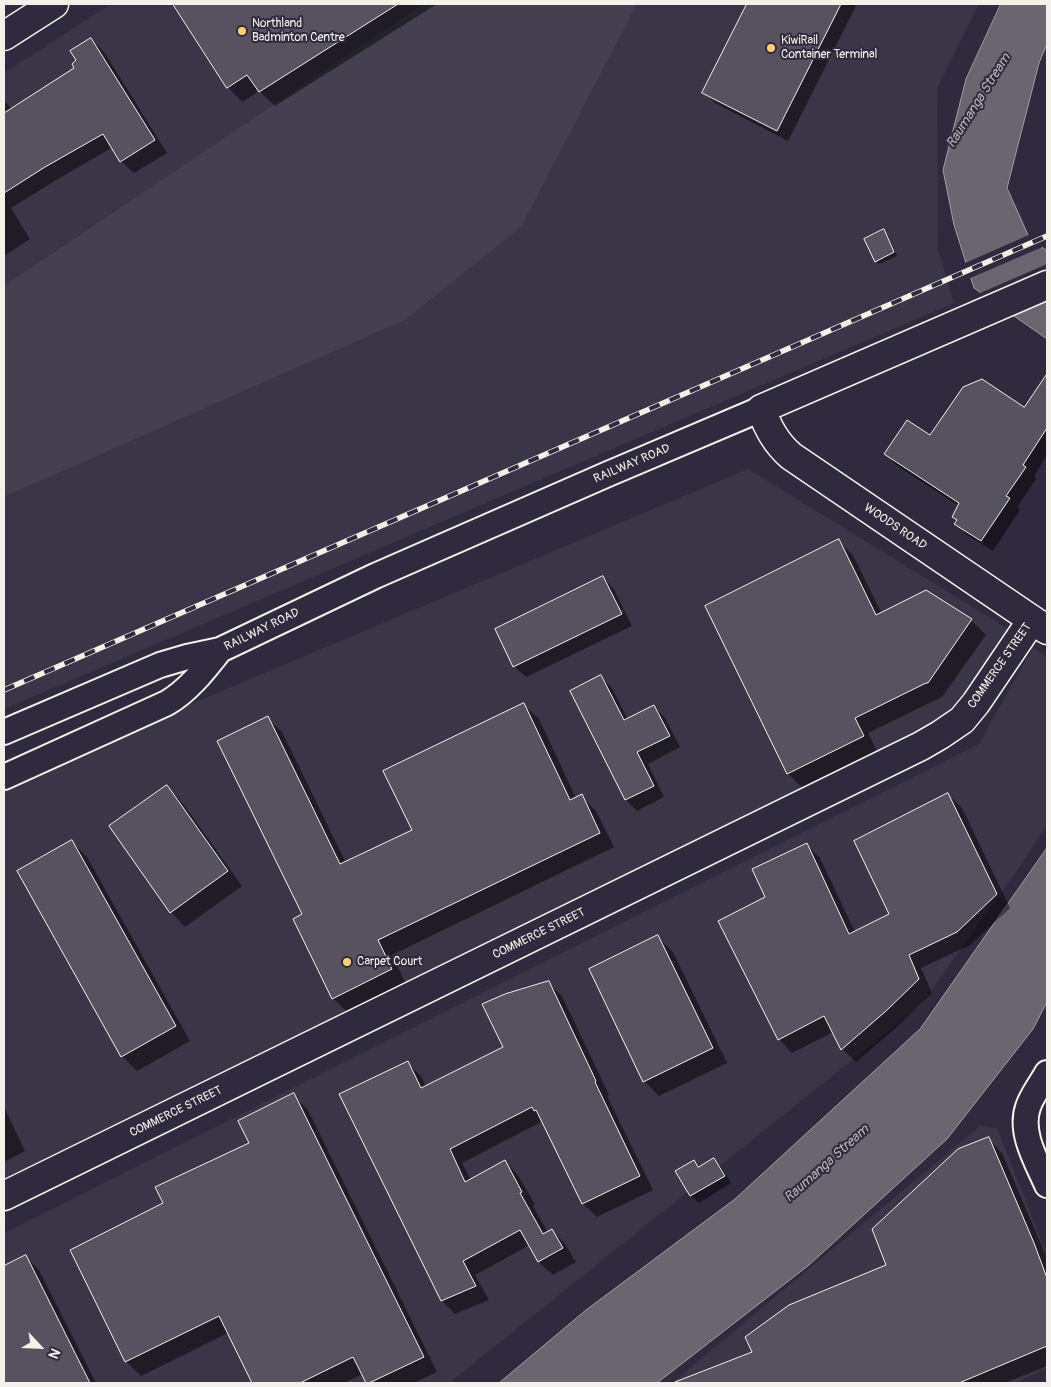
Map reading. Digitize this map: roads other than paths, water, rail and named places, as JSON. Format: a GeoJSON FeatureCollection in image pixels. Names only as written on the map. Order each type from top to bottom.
{"type":"FeatureCollection","features":[{"type":"Feature","properties":{"kind":"street"},"geometry":{"type":"LineString","coordinates":[[4,36],[54,4]]}},
{"type":"Feature","properties":{"kind":"street","name":"RAILWAY ROAD"},"geometry":{"type":"LineString","coordinates":[[4,732],[160,665],[187,656],[220,650],[375,576],[1047,285]]}},
{"type":"Feature","properties":{"kind":"street","name":"WOODS ROAD"},"geometry":{"type":"LineString","coordinates":[[761,409],[773,436],[791,456],[1040,625]]}},
{"type":"Feature","properties":{"kind":"street","name":"COMMERCE STREET"},"geometry":{"type":"LineString","coordinates":[[4,1196],[922,746],[962,720],[1040,625]]}},
{"type":"Feature","properties":{"kind":"street","name":"RAILWAY ROAD"},"geometry":{"type":"LineString","coordinates":[[4,777],[175,699],[193,682],[220,650]]}},
{"type":"Feature","properties":{"kind":"street"},"geometry":{"type":"LineString","coordinates":[[1047,1073],[1028,1106],[1025,1122],[1028,1140],[1047,1185]]}},
{"type":"Feature","properties":{"kind":"water","name":"Raumanga Stream"},"geometry":{"type":"Polygon","coordinates":[[[1001,4],[1047,4],[1047,44],[1039,63],[1007,188],[1029,237],[1047,251],[1047,339],[974,288],[954,225],[943,170],[966,79],[1001,4]]]}},
{"type":"Feature","properties":{"kind":"water","name":"Raumanga Stream"},"geometry":{"type":"Polygon","coordinates":[[[1047,848],[1047,1002],[1033,1029],[947,1139],[809,1265],[657,1383],[499,1383],[586,1310],[735,1199],[920,1029],[1047,848]]]}},
{"type":"Feature","properties":{"kind":"railway"},"geometry":{"type":"LineString","coordinates":[[4,690],[1047,236]]}},
{"type":"Feature","properties":{"kind":"place","name":"Northland Badminton Centre"},"geometry":{"type":"Point","coordinates":[242,31]}},
{"type":"Feature","properties":{"kind":"place","name":"KiwiRail Container Terminal"},"geometry":{"type":"Point","coordinates":[771,48]}},
{"type":"Feature","properties":{"kind":"place","name":"Carpet Court"},"geometry":{"type":"Point","coordinates":[347,962]}}]}
